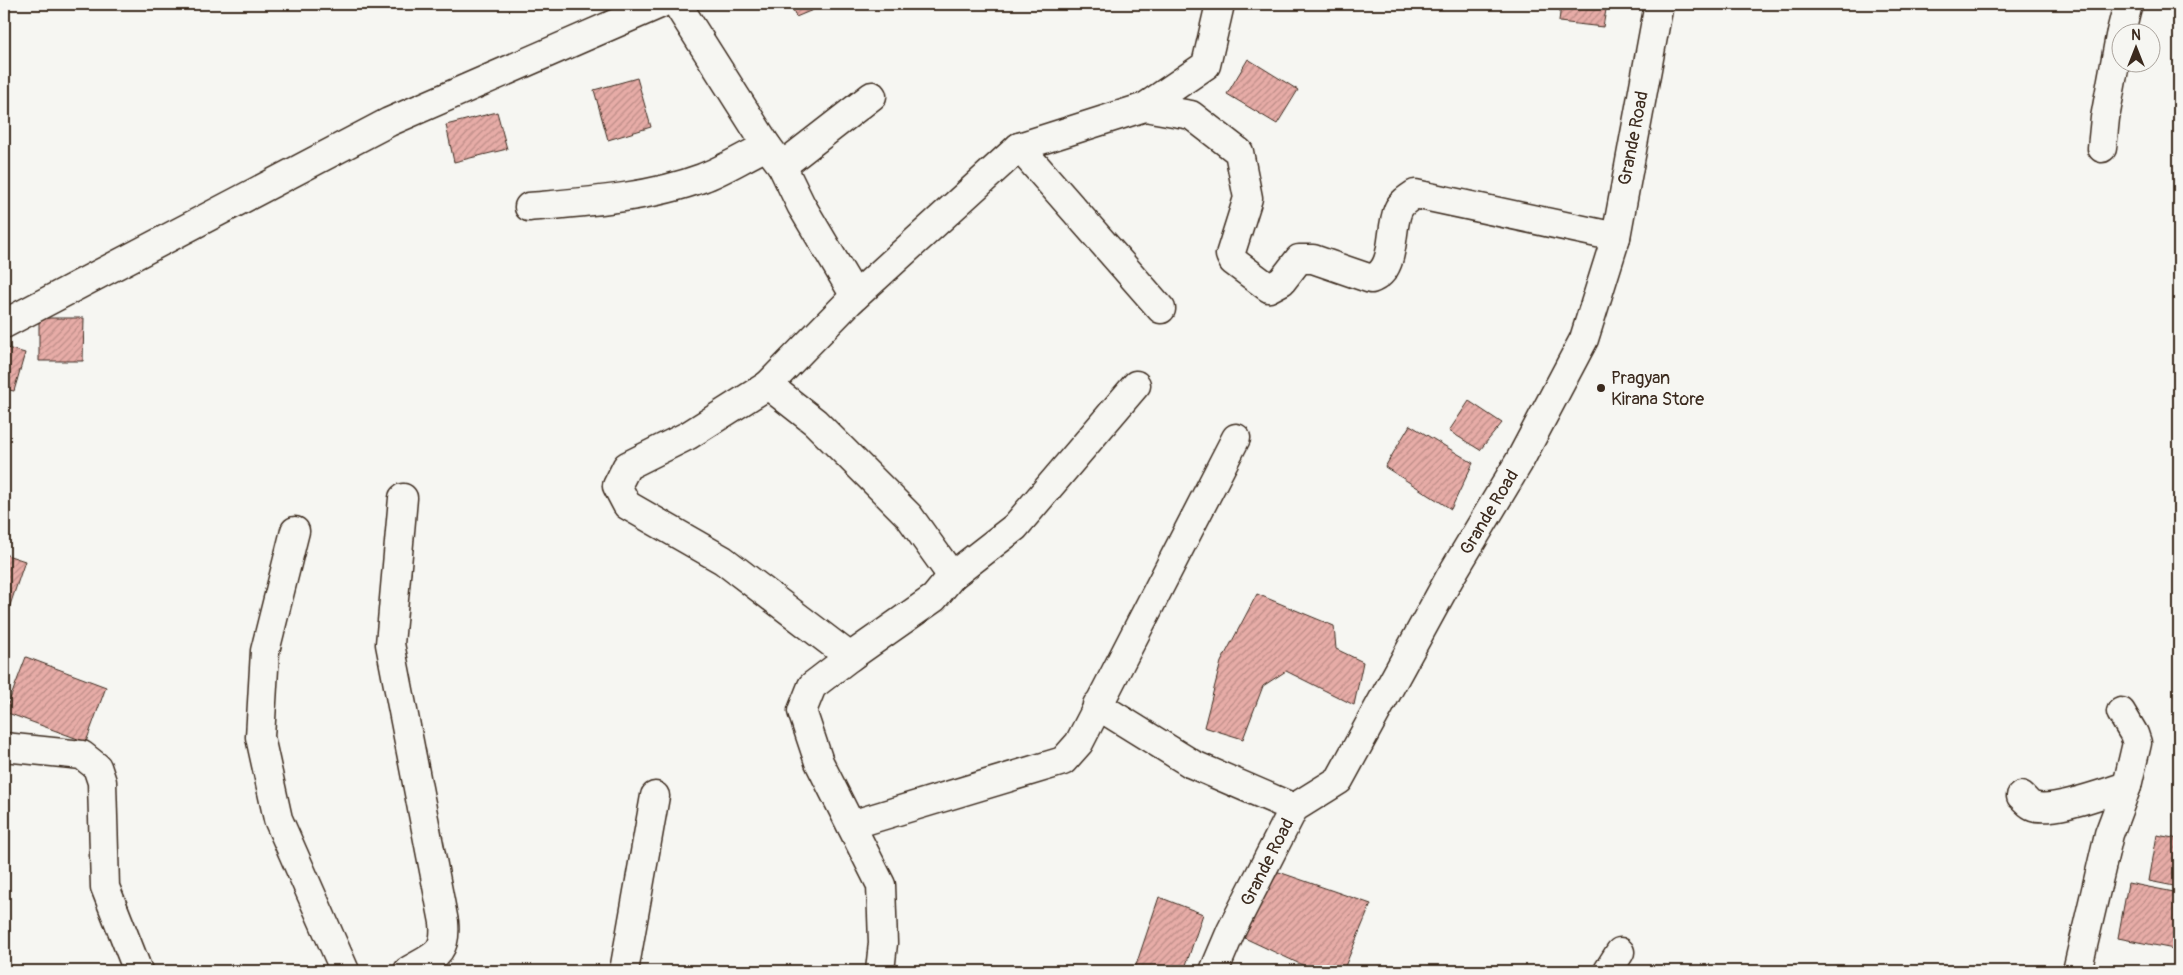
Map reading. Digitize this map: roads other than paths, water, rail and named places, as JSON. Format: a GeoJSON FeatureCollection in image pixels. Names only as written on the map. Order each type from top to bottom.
{"type":"FeatureCollection","features":[{"type":"Feature","properties":{"kind":"street"},"geometry":{"type":"LineString","coordinates":[[4,324],[388,122],[660,4]]}},
{"type":"Feature","properties":{"kind":"street"},"geometry":{"type":"LineString","coordinates":[[677,4],[774,156],[855,296]]}},
{"type":"Feature","properties":{"kind":"street"},"geometry":{"type":"LineString","coordinates":[[850,656],[723,560],[627,505],[618,486],[626,466],[689,435],[768,385],[855,296],[1019,148],[1145,107],[1206,65],[1220,4]]}},
{"type":"Feature","properties":{"kind":"street","name":"Grande Road"},"geometry":{"type":"LineString","coordinates":[[1214,971],[1294,808],[1339,780],[1449,579],[1519,462],[1584,339],[1616,237],[1659,4]]}},
{"type":"Feature","properties":{"kind":"street"},"geometry":{"type":"LineString","coordinates":[[2124,22],[2128,4]]}},
{"type":"Feature","properties":{"kind":"street"},"geometry":{"type":"LineString","coordinates":[[2102,148],[2104,118],[2113,72]]}},
{"type":"Feature","properties":{"kind":"street"},"geometry":{"type":"LineString","coordinates":[[529,207],[589,202],[667,189],[774,156],[872,96]]}},
{"type":"Feature","properties":{"kind":"street"},"geometry":{"type":"LineString","coordinates":[[1145,107],[1191,115],[1239,152],[1248,198],[1230,255],[1233,262],[1269,288],[1282,281],[1299,259],[1313,259],[1371,279],[1381,276],[1386,267],[1398,208],[1415,194],[1616,237]]}},
{"type":"Feature","properties":{"kind":"street"},"geometry":{"type":"LineString","coordinates":[[1019,148],[1161,309]]}},
{"type":"Feature","properties":{"kind":"street"},"geometry":{"type":"LineString","coordinates":[[880,971],[883,943],[881,884],[819,762],[802,711],[812,686],[850,656],[934,598],[952,576],[1015,527],[1136,384]]}},
{"type":"Feature","properties":{"kind":"street"},"geometry":{"type":"LineString","coordinates":[[768,385],[815,422],[909,516],[952,576]]}},
{"type":"Feature","properties":{"kind":"street"},"geometry":{"type":"LineString","coordinates":[[851,825],[1063,761],[1079,743],[1236,438]]}},
{"type":"Feature","properties":{"kind":"street"},"geometry":{"type":"LineString","coordinates":[[403,498],[390,644],[444,922],[445,939],[435,955],[408,971]]}},
{"type":"Feature","properties":{"kind":"street"},"geometry":{"type":"LineString","coordinates":[[295,531],[264,651],[260,737],[278,818],[345,971]]}},
{"type":"Feature","properties":{"kind":"street"},"geometry":{"type":"LineString","coordinates":[[1097,705],[1192,764],[1294,808]]}},
{"type":"Feature","properties":{"kind":"street"},"geometry":{"type":"LineString","coordinates":[[2077,971],[2109,834],[2127,786],[2137,743],[2121,712]]}},
{"type":"Feature","properties":{"kind":"street"},"geometry":{"type":"LineString","coordinates":[[4,747],[82,755],[97,767],[102,782],[105,887],[138,971]]}},
{"type":"Feature","properties":{"kind":"street"},"geometry":{"type":"LineString","coordinates":[[2021,796],[2033,806],[2044,807],[2071,804],[2127,786]]}},
{"type":"Feature","properties":{"kind":"street"},"geometry":{"type":"LineString","coordinates":[[624,971],[655,796]]}},
{"type":"Feature","properties":{"kind":"place","name":"Pragyan Kirana Store"},"geometry":{"type":"Point","coordinates":[1601,388]}}]}
